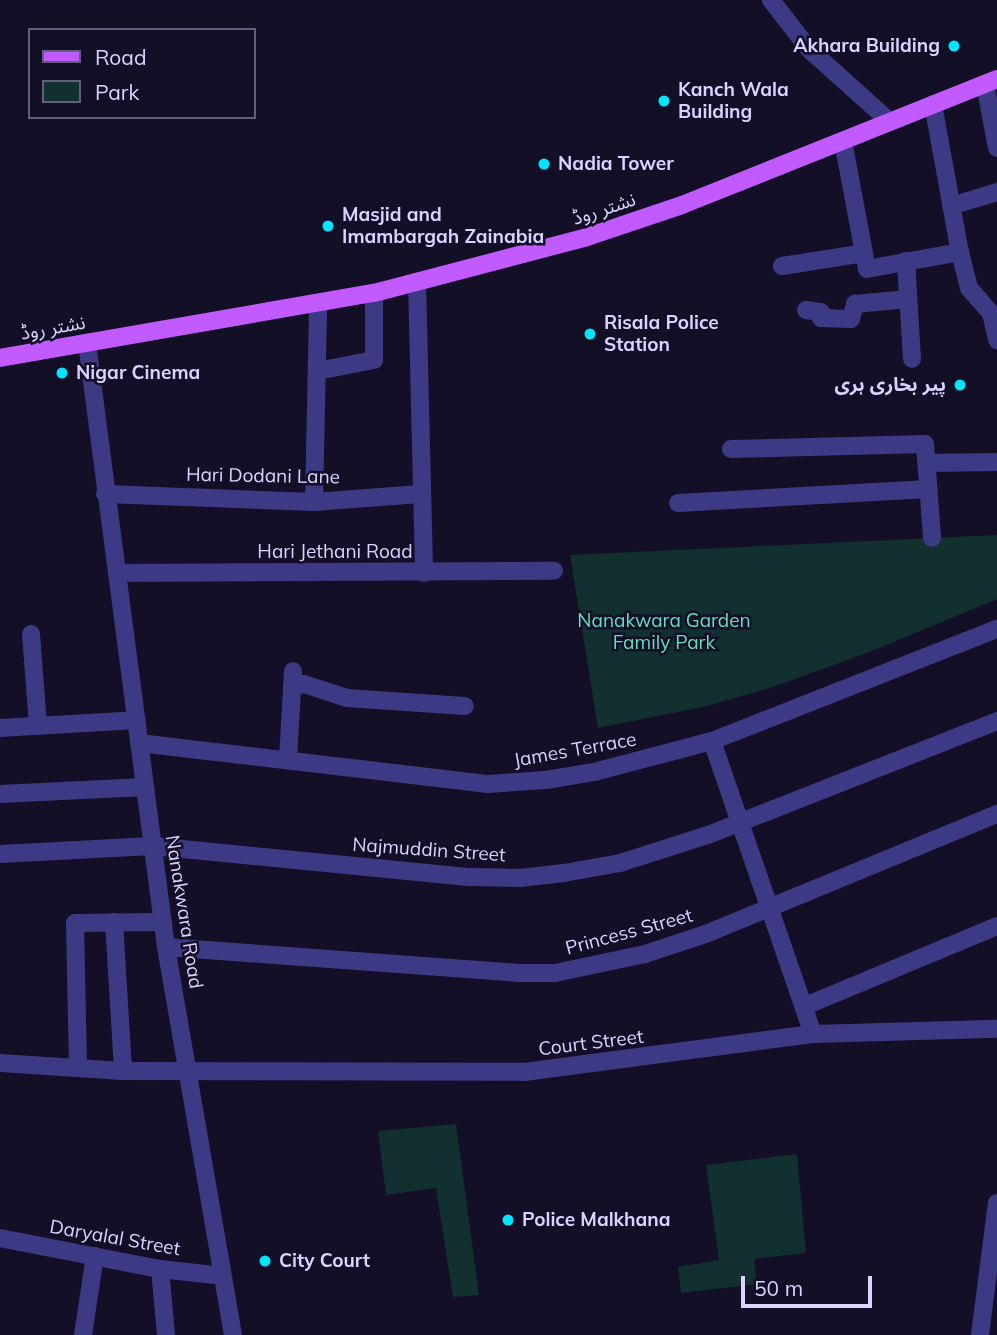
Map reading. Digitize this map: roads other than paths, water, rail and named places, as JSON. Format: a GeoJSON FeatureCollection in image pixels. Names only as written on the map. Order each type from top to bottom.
{"type":"FeatureCollection","features":[{"type":"Feature","properties":{"kind":"main road","name":"نشتر روڈ"},"geometry":{"type":"LineString","coordinates":[[0,358],[374,293],[587,237],[682,205],[991,82]]}},
{"type":"Feature","properties":{"kind":"street"},"geometry":{"type":"LineString","coordinates":[[771,0],[809,48],[890,122]]}},
{"type":"Feature","properties":{"kind":"street"},"geometry":{"type":"LineString","coordinates":[[991,82],[997,148]]}},
{"type":"Feature","properties":{"kind":"street"},"geometry":{"type":"LineString","coordinates":[[933,104],[960,252],[970,288],[991,313],[997,340]]}},
{"type":"Feature","properties":{"kind":"street"},"geometry":{"type":"LineString","coordinates":[[843,141],[866,268],[960,252]]}},
{"type":"Feature","properties":{"kind":"street"},"geometry":{"type":"LineString","coordinates":[[951,206],[997,192]]}},
{"type":"Feature","properties":{"kind":"street"},"geometry":{"type":"LineString","coordinates":[[782,266],[864,253]]}},
{"type":"Feature","properties":{"kind":"street"},"geometry":{"type":"LineString","coordinates":[[906,261],[912,359]]}},
{"type":"Feature","properties":{"kind":"street"},"geometry":{"type":"LineString","coordinates":[[417,282],[424,573]]}},
{"type":"Feature","properties":{"kind":"street"},"geometry":{"type":"LineString","coordinates":[[317,371],[374,360],[374,293]]}},
{"type":"Feature","properties":{"kind":"street"},"geometry":{"type":"LineString","coordinates":[[806,310],[821,312],[821,318],[851,319],[855,304],[908,299]]}},
{"type":"Feature","properties":{"kind":"street"},"geometry":{"type":"LineString","coordinates":[[314,502],[318,304]]}},
{"type":"Feature","properties":{"kind":"street","name":"Nanakwara Road"},"geometry":{"type":"LineString","coordinates":[[87,343],[166,947],[190,1071],[233,1335]]}},
{"type":"Feature","properties":{"kind":"street"},"geometry":{"type":"LineString","coordinates":[[732,449],[925,444],[932,538]]}},
{"type":"Feature","properties":{"kind":"street"},"geometry":{"type":"LineString","coordinates":[[928,463],[997,462]]}},
{"type":"Feature","properties":{"kind":"street"},"geometry":{"type":"LineString","coordinates":[[678,503],[929,489]]}},
{"type":"Feature","properties":{"kind":"street","name":"Hari Dodani Lane"},"geometry":{"type":"LineString","coordinates":[[105,494],[314,502],[421,494]]}},
{"type":"Feature","properties":{"kind":"street","name":"Hari Jethani Road"},"geometry":{"type":"LineString","coordinates":[[117,573],[554,571]]}},
{"type":"Feature","properties":{"kind":"street","name":"James Terrace"},"geometry":{"type":"LineString","coordinates":[[139,743],[487,784],[519,783],[594,772],[712,741],[997,629]]}},
{"type":"Feature","properties":{"kind":"street"},"geometry":{"type":"LineString","coordinates":[[31,634],[38,726]]}},
{"type":"Feature","properties":{"kind":"street"},"geometry":{"type":"LineString","coordinates":[[288,760],[293,679],[347,698],[465,706]]}},
{"type":"Feature","properties":{"kind":"street"},"geometry":{"type":"LineString","coordinates":[[0,728],[137,720]]}},
{"type":"Feature","properties":{"kind":"street","name":"Najmuddin Street"},"geometry":{"type":"LineString","coordinates":[[0,854],[152,846],[470,877],[520,877],[620,863],[740,822],[997,721]]}},
{"type":"Feature","properties":{"kind":"street"},"geometry":{"type":"LineString","coordinates":[[712,741],[813,1034]]}},
{"type":"Feature","properties":{"kind":"street"},"geometry":{"type":"LineString","coordinates":[[0,794],[145,788]]}},
{"type":"Feature","properties":{"kind":"street","name":"Princess Street"},"geometry":{"type":"LineString","coordinates":[[166,947],[516,974],[555,973],[645,954],[770,909],[997,814]]}},
{"type":"Feature","properties":{"kind":"street"},"geometry":{"type":"LineString","coordinates":[[114,922],[123,1071]]}},
{"type":"Feature","properties":{"kind":"street"},"geometry":{"type":"LineString","coordinates":[[78,1068],[75,923],[163,922]]}},
{"type":"Feature","properties":{"kind":"street"},"geometry":{"type":"LineString","coordinates":[[805,1006],[997,926]]}},
{"type":"Feature","properties":{"kind":"street","name":"Court Street"},"geometry":{"type":"LineString","coordinates":[[0,1063],[123,1071],[524,1072],[813,1034],[997,1030]]}},
{"type":"Feature","properties":{"kind":"street"},"geometry":{"type":"LineString","coordinates":[[979,1335],[993,1266],[997,1203]]}},
{"type":"Feature","properties":{"kind":"street","name":"Daryalal Street"},"geometry":{"type":"LineString","coordinates":[[0,1238],[160,1269],[223,1276]]}},
{"type":"Feature","properties":{"kind":"street"},"geometry":{"type":"LineString","coordinates":[[83,1335],[95,1256]]}},
{"type":"Feature","properties":{"kind":"street"},"geometry":{"type":"LineString","coordinates":[[160,1269],[166,1335]]}},
{"type":"Feature","properties":{"kind":"place","name":"Akhara Building"},"geometry":{"type":"Point","coordinates":[954,46]}},
{"type":"Feature","properties":{"kind":"place","name":"Kanch Wala Building"},"geometry":{"type":"Point","coordinates":[664,101]}},
{"type":"Feature","properties":{"kind":"place","name":"Nadia Tower"},"geometry":{"type":"Point","coordinates":[544,164]}},
{"type":"Feature","properties":{"kind":"place","name":"Masjid and Imambargah Zainabia"},"geometry":{"type":"Point","coordinates":[328,226]}},
{"type":"Feature","properties":{"kind":"place","name":"Risala Police Station"},"geometry":{"type":"Point","coordinates":[590,334]}},
{"type":"Feature","properties":{"kind":"place","name":"Nigar Cinema"},"geometry":{"type":"Point","coordinates":[62,373]}},
{"type":"Feature","properties":{"kind":"place","name":"پیر بخاری ہری"},"geometry":{"type":"Point","coordinates":[960,385]}},
{"type":"Feature","properties":{"kind":"place","name":"Police Malkhana"},"geometry":{"type":"Point","coordinates":[508,1220]}},
{"type":"Feature","properties":{"kind":"place","name":"City Court"},"geometry":{"type":"Point","coordinates":[265,1261]}},
{"type":"Feature","properties":{"kind":"park label","name":"Nanakwara Garden Family Park"},"geometry":{"type":"Point","coordinates":[664,632]}}]}
